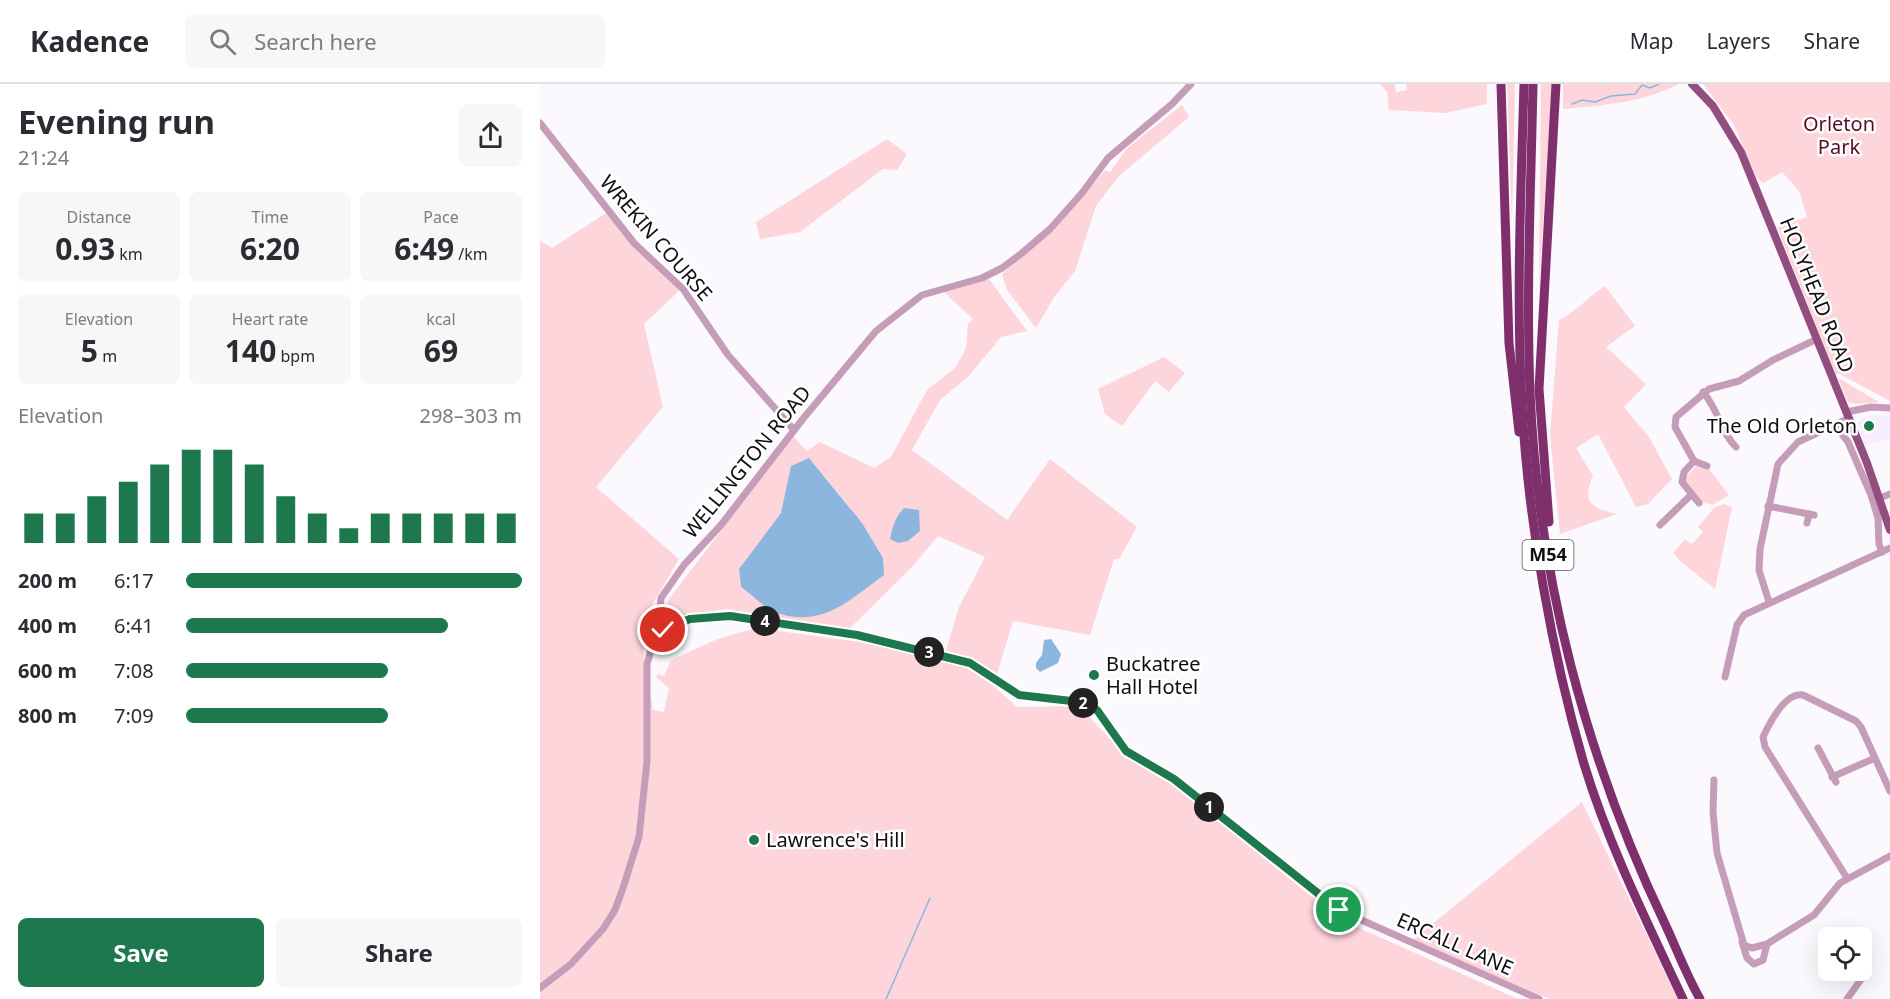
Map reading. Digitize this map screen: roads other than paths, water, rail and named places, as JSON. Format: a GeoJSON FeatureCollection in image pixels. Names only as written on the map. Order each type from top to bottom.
{"type":"FeatureCollection","features":[{"type":"Feature","properties":{"kind":"highway","name":"M54"},"geometry":{"type":"LineString","coordinates":[[1501,84],[1509,344],[1517,421],[1527,466]]}},
{"type":"Feature","properties":{"kind":"highway","name":"M54"},"geometry":{"type":"LineString","coordinates":[[1524,84],[1521,381],[1527,466],[1543,580],[1584,763],[1618,861],[1683,999]]}},
{"type":"Feature","properties":{"kind":"highway","name":"M54"},"geometry":{"type":"LineString","coordinates":[[1533,84],[1530,393],[1541,507],[1556,598],[1596,758],[1632,856],[1700,999]]}},
{"type":"Feature","properties":{"kind":"highway","name":"M54"},"geometry":{"type":"LineString","coordinates":[[1556,84],[1539,390],[1556,598]]}},
{"type":"Feature","properties":{"kind":"main road","name":"HOLYHEAD ROAD"},"geometry":{"type":"LineString","coordinates":[[1692,84],[1713,106],[1741,152],[1848,415],[1890,530]]}},
{"type":"Feature","properties":{"kind":"street","name":"WELLINGTON ROAD"},"geometry":{"type":"LineString","coordinates":[[663,630],[659,620],[661,598],[684,565],[721,525],[794,430],[864,345],[894,315],[922,295],[982,278],[1002,268],[1022,253],[1050,229],[1108,158],[1191,84]]}},
{"type":"Feature","properties":{"kind":"street","name":"WREKIN COURSE"},"geometry":{"type":"LineString","coordinates":[[540,123],[634,243],[683,289],[728,355],[794,430]]}},
{"type":"Feature","properties":{"kind":"street"},"geometry":{"type":"LineString","coordinates":[[1707,466],[1694,461],[1675,423],[1682,411],[1703,392],[1719,385],[1739,381],[1773,360],[1817,339]]}},
{"type":"Feature","properties":{"kind":"street"},"geometry":{"type":"LineString","coordinates":[[1703,392],[1715,406],[1730,445]]}},
{"type":"Feature","properties":{"kind":"street"},"geometry":{"type":"LineString","coordinates":[[1769,602],[1759,563],[1775,473],[1783,456],[1804,439],[1835,425],[1848,415],[1870,406],[1890,408]]}},
{"type":"Feature","properties":{"kind":"street"},"geometry":{"type":"LineString","coordinates":[[1835,425],[1848,441],[1871,495],[1878,518],[1879,544],[1882,552]]}},
{"type":"Feature","properties":{"kind":"street"},"geometry":{"type":"LineString","coordinates":[[1694,461],[1682,478],[1691,495],[1699,502]]}},
{"type":"Feature","properties":{"kind":"street"},"geometry":{"type":"LineString","coordinates":[[1880,498],[1890,494]]}},
{"type":"Feature","properties":{"kind":"street"},"geometry":{"type":"LineString","coordinates":[[1671,528],[1663,523],[1691,495]]}},
{"type":"Feature","properties":{"kind":"street"},"geometry":{"type":"LineString","coordinates":[[1768,506],[1812,515],[1807,523]]}},
{"type":"Feature","properties":{"kind":"street"},"geometry":{"type":"LineString","coordinates":[[1725,677],[1737,625],[1744,615],[1890,548]]}},
{"type":"Feature","properties":{"kind":"street","name":"ERCALL LANE"},"geometry":{"type":"LineString","coordinates":[[663,630],[690,619],[730,616],[857,635],[970,663],[1019,695],[1080,702],[1097,710],[1126,751],[1174,779],[1339,910],[1539,999]]}},
{"type":"Feature","properties":{"kind":"street"},"geometry":{"type":"LineString","coordinates":[[540,988],[571,964],[603,929],[615,910],[623,888],[639,837],[647,761],[647,664],[654,640],[663,630]]}},
{"type":"Feature","properties":{"kind":"street"},"geometry":{"type":"LineString","coordinates":[[1847,878],[1765,747],[1763,736],[1788,699],[1794,694],[1803,695],[1856,721],[1862,727],[1890,791]]}},
{"type":"Feature","properties":{"kind":"street"},"geometry":{"type":"LineString","coordinates":[[1818,748],[1834,779],[1875,758]]}},
{"type":"Feature","properties":{"kind":"street"},"geometry":{"type":"LineString","coordinates":[[1714,780],[1717,853],[1747,958],[1754,964],[1763,960],[1767,944]]}},
{"type":"Feature","properties":{"kind":"street"},"geometry":{"type":"LineString","coordinates":[[1742,942],[1752,948],[1767,944],[1814,915],[1847,878],[1890,856]]}},
{"type":"Feature","properties":{"kind":"street"},"geometry":{"type":"LineString","coordinates":[[1847,999],[1860,981]]}},
{"type":"Feature","properties":{"kind":"water"},"geometry":{"type":"Polygon","coordinates":[[[809,458],[862,523],[883,558],[884,575],[834,610],[806,617],[791,616],[771,610],[741,587],[739,569],[781,513],[791,466],[809,458]]]}},
{"type":"Feature","properties":{"kind":"water"},"geometry":{"type":"Polygon","coordinates":[[[904,508],[919,510],[920,531],[908,541],[898,543],[890,539],[898,515],[904,508]]]}},
{"type":"Feature","properties":{"kind":"water"},"geometry":{"type":"Polygon","coordinates":[[[1051,639],[1061,654],[1058,663],[1040,672],[1036,668],[1036,663],[1042,655],[1044,640],[1051,639]]]}},
{"type":"Feature","properties":{"kind":"waterway"},"geometry":{"type":"LineString","coordinates":[[1572,104],[1582,100],[1595,102],[1611,96],[1635,94],[1642,85],[1650,88],[1659,84]]}},
{"type":"Feature","properties":{"kind":"waterway"},"geometry":{"type":"LineString","coordinates":[[886,999],[930,898]]}},
{"type":"Feature","properties":{"kind":"place","name":"The Old Orleton"},"geometry":{"type":"Point","coordinates":[1869,426]}},
{"type":"Feature","properties":{"kind":"place","name":"Buckatree Hall Hotel"},"geometry":{"type":"Point","coordinates":[1094,675]}},
{"type":"Feature","properties":{"kind":"place","name":"Lawrence's Hill"},"geometry":{"type":"Point","coordinates":[754,840]}},
{"type":"Feature","properties":{"kind":"park label","name":"Orleton Park"},"geometry":{"type":"Point","coordinates":[1839,136]}}]}
